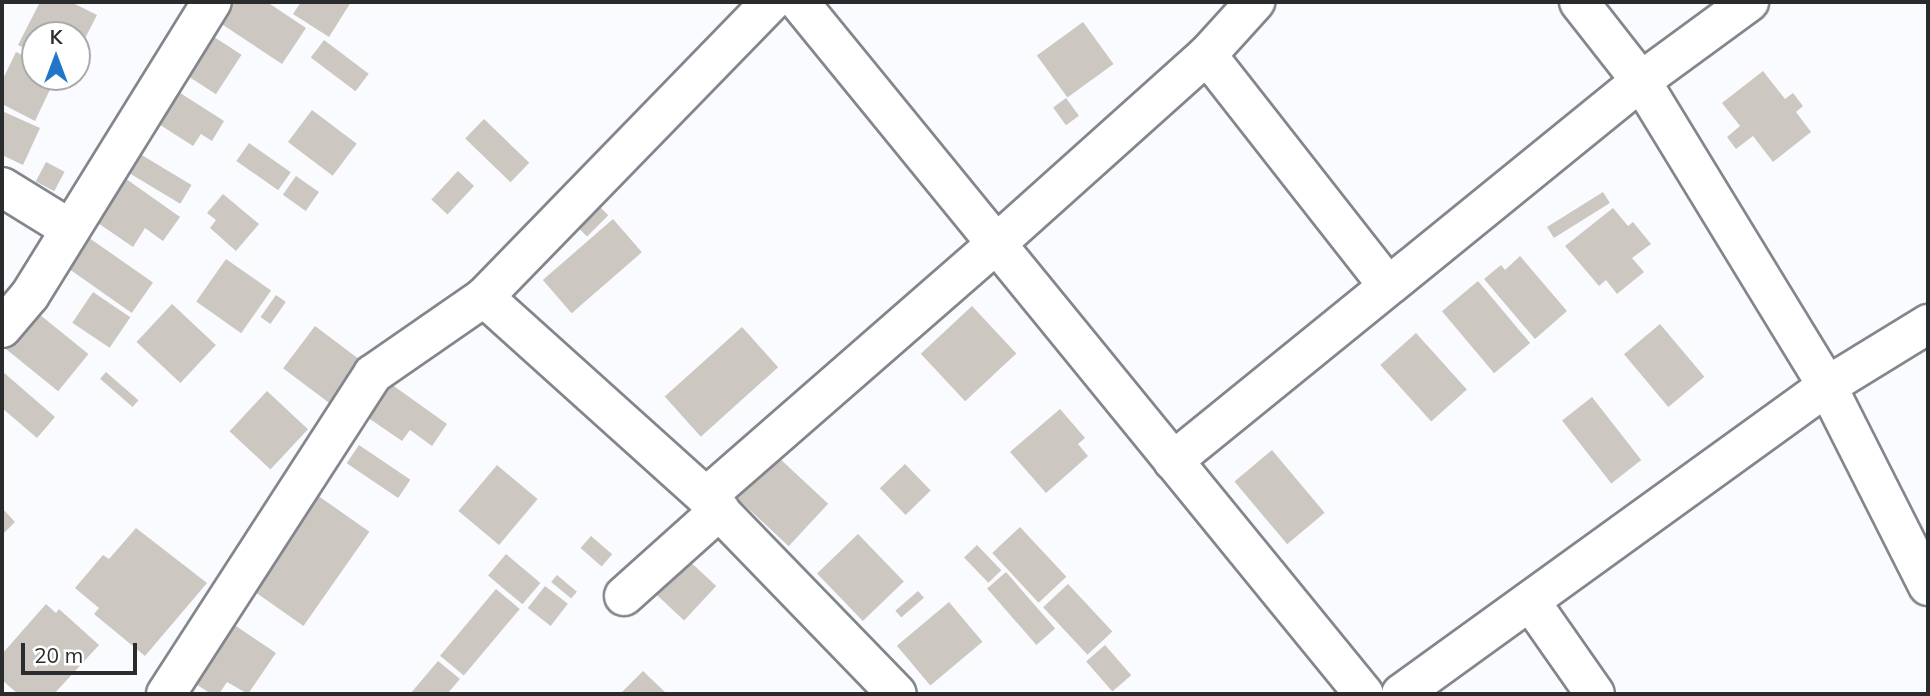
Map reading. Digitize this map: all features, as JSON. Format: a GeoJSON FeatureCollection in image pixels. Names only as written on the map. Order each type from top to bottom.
{"type":"FeatureCollection","features":[{"type":"Feature","properties":{"kind":"street"},"geometry":{"type":"LineString","coordinates":[[2,328],[30,295],[212,2]]}},
{"type":"Feature","properties":{"kind":"street"},"geometry":{"type":"LineString","coordinates":[[166,694],[373,374],[484,297],[771,2]]}},
{"type":"Feature","properties":{"kind":"street"},"geometry":{"type":"LineString","coordinates":[[799,2],[1364,694]]}},
{"type":"Feature","properties":{"kind":"street"},"geometry":{"type":"LineString","coordinates":[[624,596],[713,503],[1207,55],[1255,2]]}},
{"type":"Feature","properties":{"kind":"street"},"geometry":{"type":"LineString","coordinates":[[1579,2],[1641,81],[1827,386],[1928,586]]}},
{"type":"Feature","properties":{"kind":"street"},"geometry":{"type":"LineString","coordinates":[[1173,461],[1641,81],[1749,2]]}},
{"type":"Feature","properties":{"kind":"street"},"geometry":{"type":"LineString","coordinates":[[1207,55],[1388,286]]}},
{"type":"Feature","properties":{"kind":"street"},"geometry":{"type":"LineString","coordinates":[[2,187],[27,199],[70,229]]}},
{"type":"Feature","properties":{"kind":"street"},"geometry":{"type":"LineString","coordinates":[[484,297],[713,503],[897,694]]}},
{"type":"Feature","properties":{"kind":"street"},"geometry":{"type":"LineString","coordinates":[[1401,694],[1827,386],[1928,324]]}},
{"type":"Feature","properties":{"kind":"street"},"geometry":{"type":"LineString","coordinates":[[1530,601],[1595,694]]}},
{"type":"Feature","properties":{"kind":"building"},"geometry":{"type":"Polygon","coordinates":[[[40,2],[71,2],[97,15],[91,27],[91,21],[30,21],[40,2]]]}},
{"type":"Feature","properties":{"kind":"building"},"geometry":{"type":"Polygon","coordinates":[[[226,2],[267,2],[306,28],[282,64],[214,19],[226,2]]]}},
{"type":"Feature","properties":{"kind":"building"},"geometry":{"type":"Polygon","coordinates":[[[301,2],[351,2],[329,37],[293,14],[301,2]]]}},
{"type":"Feature","properties":{"kind":"building"},"geometry":{"type":"Polygon","coordinates":[[[1083,22],[1114,64],[1067,98],[1037,56],[1083,22]]]}},
{"type":"Feature","properties":{"kind":"building"},"geometry":{"type":"Polygon","coordinates":[[[208,33],[242,55],[216,94],[182,72],[208,33]]]}},
{"type":"Feature","properties":{"kind":"building"},"geometry":{"type":"Polygon","coordinates":[[[324,40],[369,74],[355,91],[311,58],[324,40]]]}},
{"type":"Feature","properties":{"kind":"building"},"geometry":{"type":"Polygon","coordinates":[[[16,52],[21,54],[21,91],[49,91],[35,121],[2,104],[2,81],[16,52]]]}},
{"type":"Feature","properties":{"kind":"building"},"geometry":{"type":"Polygon","coordinates":[[[1763,71],[1785,99],[1793,93],[1803,106],[1796,112],[1811,132],[1773,162],[1753,136],[1736,149],[1727,137],[1740,126],[1722,103],[1763,71]]]}},
{"type":"Feature","properties":{"kind":"building"},"geometry":{"type":"Polygon","coordinates":[[[174,89],[224,121],[212,141],[201,134],[193,146],[154,121],[174,89]]]}},
{"type":"Feature","properties":{"kind":"building"},"geometry":{"type":"Polygon","coordinates":[[[1066,98],[1079,116],[1066,125],[1053,107],[1066,98]]]}},
{"type":"Feature","properties":{"kind":"building"},"geometry":{"type":"Polygon","coordinates":[[[312,110],[357,144],[333,176],[288,142],[312,110]]]}},
{"type":"Feature","properties":{"kind":"building"},"geometry":{"type":"Polygon","coordinates":[[[2,111],[40,128],[23,165],[2,155],[2,111]]]}},
{"type":"Feature","properties":{"kind":"building"},"geometry":{"type":"Polygon","coordinates":[[[484,119],[529,163],[511,182],[465,138],[484,119]]]}},
{"type":"Feature","properties":{"kind":"building"},"geometry":{"type":"Polygon","coordinates":[[[249,143],[291,172],[278,190],[236,161],[249,143]]]}},
{"type":"Feature","properties":{"kind":"building"},"geometry":{"type":"Polygon","coordinates":[[[135,151],[192,185],[180,204],[124,170],[135,151]]]}},
{"type":"Feature","properties":{"kind":"building"},"geometry":{"type":"Polygon","coordinates":[[[46,162],[65,172],[54,191],[36,181],[46,162]]]}},
{"type":"Feature","properties":{"kind":"building"},"geometry":{"type":"Polygon","coordinates":[[[458,171],[474,186],[447,215],[431,200],[458,171]]]}},
{"type":"Feature","properties":{"kind":"building"},"geometry":{"type":"Polygon","coordinates":[[[122,176],[180,217],[163,241],[145,228],[133,247],[92,219],[122,176]]]}},
{"type":"Feature","properties":{"kind":"building"},"geometry":{"type":"Polygon","coordinates":[[[296,176],[319,192],[306,211],[283,195],[296,176]]]}},
{"type":"Feature","properties":{"kind":"building"},"geometry":{"type":"Polygon","coordinates":[[[1603,192],[1610,203],[1554,238],[1547,227],[1603,192]]]}},
{"type":"Feature","properties":{"kind":"building"},"geometry":{"type":"Polygon","coordinates":[[[223,194],[259,224],[236,251],[210,228],[216,220],[207,213],[223,194]]]}},
{"type":"Feature","properties":{"kind":"building"},"geometry":{"type":"Polygon","coordinates":[[[597,204],[608,215],[587,237],[576,225],[597,204]]]}},
{"type":"Feature","properties":{"kind":"building"},"geometry":{"type":"Polygon","coordinates":[[[1613,208],[1628,226],[1633,222],[1651,244],[1632,258],[1644,272],[1617,294],[1606,280],[1599,286],[1565,246],[1613,208]]]}},
{"type":"Feature","properties":{"kind":"building"},"geometry":{"type":"Polygon","coordinates":[[[613,219],[642,252],[572,313],[543,280],[613,219]]]}},
{"type":"Feature","properties":{"kind":"building"},"geometry":{"type":"Polygon","coordinates":[[[85,235],[153,283],[132,313],[64,265],[85,235]]]}},
{"type":"Feature","properties":{"kind":"building"},"geometry":{"type":"Polygon","coordinates":[[[1520,256],[1567,311],[1535,339],[1484,279],[1501,265],[1505,270],[1520,256]]]}},
{"type":"Feature","properties":{"kind":"building"},"geometry":{"type":"Polygon","coordinates":[[[226,259],[271,291],[241,333],[196,302],[226,259]]]}},
{"type":"Feature","properties":{"kind":"building"},"geometry":{"type":"Polygon","coordinates":[[[1478,281],[1530,343],[1494,373],[1442,311],[1478,281]]]}},
{"type":"Feature","properties":{"kind":"building"},"geometry":{"type":"Polygon","coordinates":[[[93,292],[130,317],[110,348],[72,323],[93,292]]]}},
{"type":"Feature","properties":{"kind":"building"},"geometry":{"type":"Polygon","coordinates":[[[276,295],[286,302],[270,324],[261,317],[276,295]]]}},
{"type":"Feature","properties":{"kind":"building"},"geometry":{"type":"Polygon","coordinates":[[[172,304],[216,345],[180,383],[137,342],[172,304]]]}},
{"type":"Feature","properties":{"kind":"building"},"geometry":{"type":"Polygon","coordinates":[[[972,306],[1016,354],[965,401],[921,354],[972,306]]]}},
{"type":"Feature","properties":{"kind":"building"},"geometry":{"type":"Polygon","coordinates":[[[34,310],[88,354],[58,391],[4,347],[34,310]]]}},
{"type":"Feature","properties":{"kind":"building"},"geometry":{"type":"Polygon","coordinates":[[[1660,324],[1704,377],[1668,407],[1624,354],[1660,324]]]}},
{"type":"Feature","properties":{"kind":"building"},"geometry":{"type":"Polygon","coordinates":[[[315,326],[362,362],[330,404],[283,368],[315,326]]]}},
{"type":"Feature","properties":{"kind":"building"},"geometry":{"type":"Polygon","coordinates":[[[742,327],[778,367],[701,437],[665,397],[742,327]]]}},
{"type":"Feature","properties":{"kind":"building"},"geometry":{"type":"Polygon","coordinates":[[[1416,333],[1467,389],[1431,422],[1380,365],[1416,333]]]}},
{"type":"Feature","properties":{"kind":"building"},"geometry":{"type":"Polygon","coordinates":[[[2,371],[55,417],[37,438],[2,408],[2,371]]]}},
{"type":"Feature","properties":{"kind":"building"},"geometry":{"type":"Polygon","coordinates":[[[106,372],[138,400],[133,407],[100,379],[106,372]]]}},
{"type":"Feature","properties":{"kind":"building"},"geometry":{"type":"Polygon","coordinates":[[[391,384],[447,424],[432,446],[410,430],[402,441],[367,417],[391,384]]]}},
{"type":"Feature","properties":{"kind":"building"},"geometry":{"type":"Polygon","coordinates":[[[267,391],[308,429],[270,469],[229,431],[267,391]]]}},
{"type":"Feature","properties":{"kind":"building"},"geometry":{"type":"Polygon","coordinates":[[[1592,397],[1641,460],[1611,483],[1562,420],[1592,397]]]}},
{"type":"Feature","properties":{"kind":"building"},"geometry":{"type":"Polygon","coordinates":[[[1060,409],[1085,438],[1078,444],[1088,456],[1046,493],[1010,452],[1060,409]]]}},
{"type":"Feature","properties":{"kind":"building"},"geometry":{"type":"Polygon","coordinates":[[[359,445],[410,480],[398,498],[347,463],[359,445]]]}},
{"type":"Feature","properties":{"kind":"building"},"geometry":{"type":"Polygon","coordinates":[[[1272,450],[1325,513],[1287,544],[1234,481],[1272,450]]]}},
{"type":"Feature","properties":{"kind":"building"},"geometry":{"type":"Polygon","coordinates":[[[777,456],[828,504],[789,546],[737,498],[777,456]]]}},
{"type":"Feature","properties":{"kind":"building"},"geometry":{"type":"Polygon","coordinates":[[[905,464],[931,491],[906,515],[880,488],[905,464]]]}},
{"type":"Feature","properties":{"kind":"building"},"geometry":{"type":"Polygon","coordinates":[[[497,465],[538,499],[499,545],[458,511],[497,465]]]}},
{"type":"Feature","properties":{"kind":"building"},"geometry":{"type":"Polygon","coordinates":[[[317,495],[369,532],[303,626],[251,589],[317,495]]]}},
{"type":"Feature","properties":{"kind":"building"},"geometry":{"type":"Polygon","coordinates":[[[2,508],[15,522],[2,535],[2,508]]]}},
{"type":"Feature","properties":{"kind":"building"},"geometry":{"type":"Polygon","coordinates":[[[1020,527],[1066,577],[1039,603],[992,553],[1020,527]]]}},
{"type":"Feature","properties":{"kind":"building"},"geometry":{"type":"Polygon","coordinates":[[[136,528],[207,583],[145,656],[94,614],[99,608],[75,588],[103,555],[109,559],[136,528]]]}},
{"type":"Feature","properties":{"kind":"building"},"geometry":{"type":"Polygon","coordinates":[[[858,534],[904,581],[863,621],[817,574],[858,534]]]}},
{"type":"Feature","properties":{"kind":"building"},"geometry":{"type":"Polygon","coordinates":[[[591,536],[612,554],[602,566],[581,548],[591,536]]]}},
{"type":"Feature","properties":{"kind":"building"},"geometry":{"type":"Polygon","coordinates":[[[977,545],[1001,570],[988,583],[964,558],[977,545]]]}},
{"type":"Feature","properties":{"kind":"building"},"geometry":{"type":"Polygon","coordinates":[[[506,554],[540,583],[522,604],[488,575],[506,554]]]}},
{"type":"Feature","properties":{"kind":"building"},"geometry":{"type":"Polygon","coordinates":[[[684,556],[716,586],[684,620],[652,590],[684,556]]]}},
{"type":"Feature","properties":{"kind":"building"},"geometry":{"type":"Polygon","coordinates":[[[1006,572],[1055,629],[1036,645],[987,588],[1006,572]]]}},
{"type":"Feature","properties":{"kind":"building"},"geometry":{"type":"Polygon","coordinates":[[[557,575],[577,592],[571,599],[551,582],[557,575]]]}},
{"type":"Feature","properties":{"kind":"building"},"geometry":{"type":"Polygon","coordinates":[[[1068,584],[1112,632],[1087,655],[1043,607],[1068,584]]]}},
{"type":"Feature","properties":{"kind":"building"},"geometry":{"type":"Polygon","coordinates":[[[545,586],[568,604],[551,626],[528,608],[545,586]]]}},
{"type":"Feature","properties":{"kind":"building"},"geometry":{"type":"Polygon","coordinates":[[[496,589],[520,609],[464,676],[440,656],[496,589]]]}},
{"type":"Feature","properties":{"kind":"building"},"geometry":{"type":"Polygon","coordinates":[[[918,591],[924,598],[901,617],[895,611],[918,591]]]}},
{"type":"Feature","properties":{"kind":"building"},"geometry":{"type":"Polygon","coordinates":[[[949,602],[982,642],[930,686],[897,646],[949,602]]]}},
{"type":"Feature","properties":{"kind":"building"},"geometry":{"type":"Polygon","coordinates":[[[46,604],[56,613],[59,609],[99,645],[54,694],[18,694],[2,680],[2,654],[46,604]]]}},
{"type":"Feature","properties":{"kind":"building"},"geometry":{"type":"Polygon","coordinates":[[[233,624],[276,653],[248,694],[227,682],[219,694],[211,694],[193,682],[233,624]]]}},
{"type":"Feature","properties":{"kind":"building"},"geometry":{"type":"Polygon","coordinates":[[[1105,645],[1131,675],[1112,692],[1086,661],[1105,645]]]}},
{"type":"Feature","properties":{"kind":"building"},"geometry":{"type":"Polygon","coordinates":[[[438,661],[460,679],[447,694],[410,694],[438,661]]]}},
{"type":"Feature","properties":{"kind":"building"},"geometry":{"type":"Polygon","coordinates":[[[643,671],[667,694],[620,694],[643,671]]]}}]}
